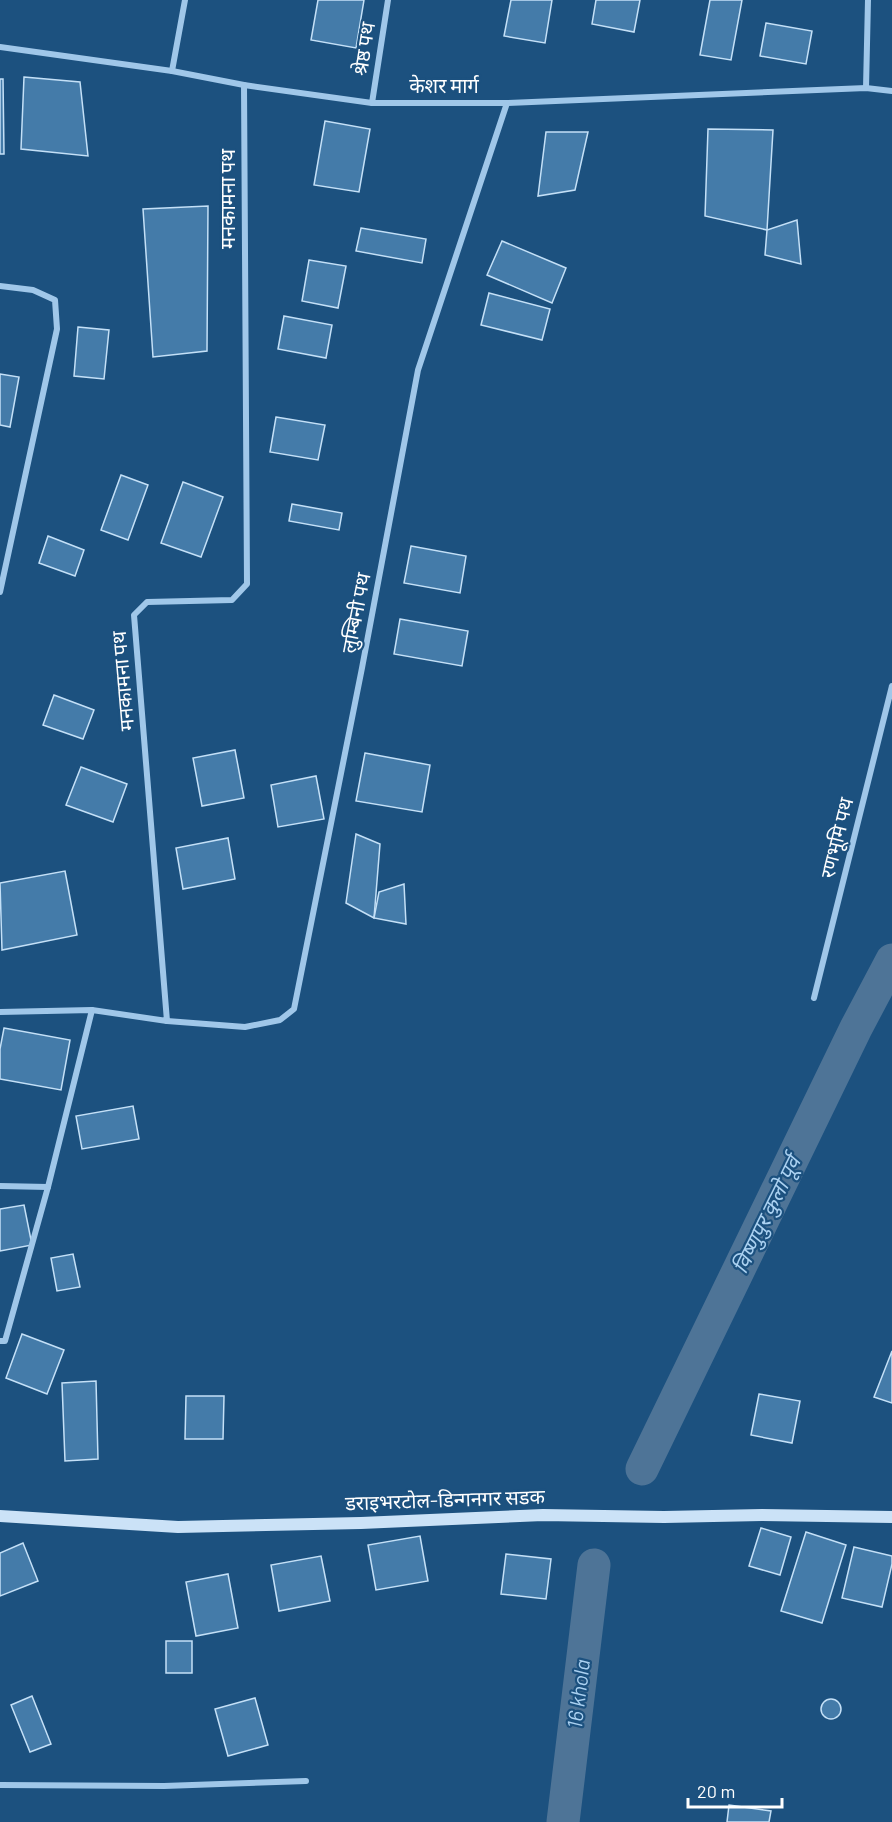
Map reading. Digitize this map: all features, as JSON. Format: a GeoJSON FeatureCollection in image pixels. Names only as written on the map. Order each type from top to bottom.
{"type":"FeatureCollection","features":[{"type":"Feature","properties":{"kind":"street"},"geometry":{"type":"LineString","coordinates":[[172,71],[185,0]]}},
{"type":"Feature","properties":{"kind":"street","name":"श्रेष्ठ पथ"},"geometry":{"type":"LineString","coordinates":[[372,103],[388,0]]}},
{"type":"Feature","properties":{"kind":"street"},"geometry":{"type":"LineString","coordinates":[[866,88],[868,0]]}},
{"type":"Feature","properties":{"kind":"street","name":"केशर मार्ग"},"geometry":{"type":"LineString","coordinates":[[0,47],[172,71],[244,85],[372,103],[507,103],[866,88],[892,91]]}},
{"type":"Feature","properties":{"kind":"street","name":"मनकामना पथ"},"geometry":{"type":"LineString","coordinates":[[167,1021],[134,615],[147,602],[232,600],[248,584],[244,85]]}},
{"type":"Feature","properties":{"kind":"street","name":"लुम्बिनी पथ"},"geometry":{"type":"LineString","coordinates":[[167,1021],[245,1027],[280,1020],[294,1009],[360,680],[418,370],[507,103]]}},
{"type":"Feature","properties":{"kind":"street"},"geometry":{"type":"LineString","coordinates":[[0,286],[33,290],[55,300],[57,329],[0,592]]}},
{"type":"Feature","properties":{"kind":"street","name":"रणभूमि पथ"},"geometry":{"type":"LineString","coordinates":[[814,998],[892,686]]}},
{"type":"Feature","properties":{"kind":"street"},"geometry":{"type":"LineString","coordinates":[[3,1341],[48,1187],[92,1010]]}},
{"type":"Feature","properties":{"kind":"street"},"geometry":{"type":"LineString","coordinates":[[0,1012],[92,1010],[167,1021]]}},
{"type":"Feature","properties":{"kind":"street"},"geometry":{"type":"LineString","coordinates":[[0,1186],[48,1187]]}},
{"type":"Feature","properties":{"kind":"street","name":"डराइभरटोल-डिन्गनगर सडक"},"geometry":{"type":"LineString","coordinates":[[0,1516],[178,1527],[361,1523],[543,1515],[892,1517]]}},
{"type":"Feature","properties":{"kind":"street"},"geometry":{"type":"LineString","coordinates":[[0,1785],[164,1786],[306,1781]]}},
{"type":"Feature","properties":{"kind":"building"},"geometry":{"type":"Polygon","coordinates":[[[318,0],[364,0],[356,48],[311,40],[318,0]]]}},
{"type":"Feature","properties":{"kind":"building"},"geometry":{"type":"Polygon","coordinates":[[[511,0],[552,0],[545,43],[504,36],[511,0]]]}},
{"type":"Feature","properties":{"kind":"building"},"geometry":{"type":"Polygon","coordinates":[[[596,0],[640,0],[634,32],[592,24],[596,0]]]}},
{"type":"Feature","properties":{"kind":"building"},"geometry":{"type":"Polygon","coordinates":[[[710,0],[742,0],[731,60],[700,55],[710,0]]]}},
{"type":"Feature","properties":{"kind":"building"},"geometry":{"type":"Polygon","coordinates":[[[766,23],[812,31],[806,64],[760,56],[766,23]]]}},
{"type":"Feature","properties":{"kind":"building"},"geometry":{"type":"Polygon","coordinates":[[[24,77],[80,82],[88,156],[21,149],[24,77]]]}},
{"type":"Feature","properties":{"kind":"building"},"geometry":{"type":"Polygon","coordinates":[[[0,79],[3,79],[4,154],[0,154],[0,79]]]}},
{"type":"Feature","properties":{"kind":"building"},"geometry":{"type":"Polygon","coordinates":[[[325,121],[370,129],[359,192],[314,185],[325,121]]]}},
{"type":"Feature","properties":{"kind":"building"},"geometry":{"type":"Polygon","coordinates":[[[708,129],[773,130],[767,230],[705,216],[708,129]]]}},
{"type":"Feature","properties":{"kind":"building"},"geometry":{"type":"Polygon","coordinates":[[[546,132],[588,132],[575,190],[538,196],[546,132]]]}},
{"type":"Feature","properties":{"kind":"building"},"geometry":{"type":"Polygon","coordinates":[[[208,206],[207,351],[153,357],[143,209],[208,206]]]}},
{"type":"Feature","properties":{"kind":"building"},"geometry":{"type":"Polygon","coordinates":[[[797,220],[801,264],[765,255],[767,230],[797,220]]]}},
{"type":"Feature","properties":{"kind":"building"},"geometry":{"type":"Polygon","coordinates":[[[361,228],[426,239],[422,263],[356,251],[361,228]]]}},
{"type":"Feature","properties":{"kind":"building"},"geometry":{"type":"Polygon","coordinates":[[[502,241],[566,268],[552,303],[487,275],[502,241]]]}},
{"type":"Feature","properties":{"kind":"building"},"geometry":{"type":"Polygon","coordinates":[[[309,260],[346,266],[338,308],[302,301],[309,260]]]}},
{"type":"Feature","properties":{"kind":"building"},"geometry":{"type":"Polygon","coordinates":[[[489,293],[550,309],[542,340],[481,325],[489,293]]]}},
{"type":"Feature","properties":{"kind":"building"},"geometry":{"type":"Polygon","coordinates":[[[284,316],[332,325],[326,358],[278,349],[284,316]]]}},
{"type":"Feature","properties":{"kind":"building"},"geometry":{"type":"Polygon","coordinates":[[[78,327],[109,330],[104,379],[74,376],[78,327]]]}},
{"type":"Feature","properties":{"kind":"building"},"geometry":{"type":"Polygon","coordinates":[[[0,374],[19,377],[10,427],[0,425],[0,374]]]}},
{"type":"Feature","properties":{"kind":"building"},"geometry":{"type":"Polygon","coordinates":[[[276,417],[325,425],[318,460],[270,452],[276,417]]]}},
{"type":"Feature","properties":{"kind":"building"},"geometry":{"type":"Polygon","coordinates":[[[121,475],[148,485],[128,540],[101,530],[121,475]]]}},
{"type":"Feature","properties":{"kind":"building"},"geometry":{"type":"Polygon","coordinates":[[[183,482],[223,497],[201,557],[161,543],[183,482]]]}},
{"type":"Feature","properties":{"kind":"building"},"geometry":{"type":"Polygon","coordinates":[[[292,504],[342,513],[339,530],[289,521],[292,504]]]}},
{"type":"Feature","properties":{"kind":"building"},"geometry":{"type":"Polygon","coordinates":[[[48,536],[84,550],[75,576],[39,563],[48,536]]]}},
{"type":"Feature","properties":{"kind":"building"},"geometry":{"type":"Polygon","coordinates":[[[411,546],[466,556],[460,593],[404,583],[411,546]]]}},
{"type":"Feature","properties":{"kind":"building"},"geometry":{"type":"Polygon","coordinates":[[[400,619],[468,631],[462,666],[394,654],[400,619]]]}},
{"type":"Feature","properties":{"kind":"building"},"geometry":{"type":"Polygon","coordinates":[[[54,695],[94,710],[83,739],[43,725],[54,695]]]}},
{"type":"Feature","properties":{"kind":"building"},"geometry":{"type":"Polygon","coordinates":[[[235,750],[244,798],[202,806],[193,758],[235,750]]]}},
{"type":"Feature","properties":{"kind":"building"},"geometry":{"type":"Polygon","coordinates":[[[365,753],[430,765],[422,812],[356,801],[365,753]]]}},
{"type":"Feature","properties":{"kind":"building"},"geometry":{"type":"Polygon","coordinates":[[[81,767],[127,784],[113,822],[66,805],[81,767]]]}},
{"type":"Feature","properties":{"kind":"building"},"geometry":{"type":"Polygon","coordinates":[[[316,776],[324,819],[278,827],[271,785],[316,776]]]}},
{"type":"Feature","properties":{"kind":"building"},"geometry":{"type":"Polygon","coordinates":[[[356,834],[380,844],[374,918],[346,903],[356,834]]]}},
{"type":"Feature","properties":{"kind":"building"},"geometry":{"type":"Polygon","coordinates":[[[228,838],[235,879],[183,889],[176,848],[228,838]]]}},
{"type":"Feature","properties":{"kind":"building"},"geometry":{"type":"Polygon","coordinates":[[[65,871],[77,935],[2,950],[0,883],[65,871]]]}},
{"type":"Feature","properties":{"kind":"building"},"geometry":{"type":"Polygon","coordinates":[[[404,884],[406,924],[374,918],[379,892],[404,884]]]}},
{"type":"Feature","properties":{"kind":"building"},"geometry":{"type":"Polygon","coordinates":[[[4,1028],[70,1040],[61,1090],[0,1079],[0,1049],[4,1028]]]}},
{"type":"Feature","properties":{"kind":"building"},"geometry":{"type":"Polygon","coordinates":[[[133,1106],[139,1139],[82,1149],[76,1116],[133,1106]]]}},
{"type":"Feature","properties":{"kind":"building"},"geometry":{"type":"Polygon","coordinates":[[[24,1205],[32,1245],[0,1251],[0,1209],[24,1205]]]}},
{"type":"Feature","properties":{"kind":"building"},"geometry":{"type":"Polygon","coordinates":[[[73,1254],[80,1287],[57,1291],[51,1258],[73,1254]]]}},
{"type":"Feature","properties":{"kind":"building"},"geometry":{"type":"Polygon","coordinates":[[[22,1334],[64,1350],[47,1394],[6,1378],[22,1334]]]}},
{"type":"Feature","properties":{"kind":"building"},"geometry":{"type":"Polygon","coordinates":[[[892,1351],[892,1403],[874,1397],[892,1351]]]}},
{"type":"Feature","properties":{"kind":"building"},"geometry":{"type":"Polygon","coordinates":[[[96,1381],[98,1459],[65,1461],[62,1383],[96,1381]]]}},
{"type":"Feature","properties":{"kind":"building"},"geometry":{"type":"Polygon","coordinates":[[[759,1394],[800,1401],[792,1443],[751,1435],[759,1394]]]}},
{"type":"Feature","properties":{"kind":"building"},"geometry":{"type":"Polygon","coordinates":[[[186,1396],[224,1396],[223,1439],[185,1439],[186,1396]]]}},
{"type":"Feature","properties":{"kind":"building"},"geometry":{"type":"Polygon","coordinates":[[[761,1528],[791,1537],[780,1575],[749,1566],[761,1528]]]}},
{"type":"Feature","properties":{"kind":"building"},"geometry":{"type":"Polygon","coordinates":[[[806,1532],[846,1545],[822,1623],[781,1611],[806,1532]]]}},
{"type":"Feature","properties":{"kind":"building"},"geometry":{"type":"Polygon","coordinates":[[[420,1536],[428,1581],[376,1590],[368,1545],[420,1536]]]}},
{"type":"Feature","properties":{"kind":"building"},"geometry":{"type":"Polygon","coordinates":[[[23,1543],[38,1581],[0,1596],[0,1553],[23,1543]]]}},
{"type":"Feature","properties":{"kind":"building"},"geometry":{"type":"Polygon","coordinates":[[[854,1547],[892,1556],[882,1607],[842,1598],[854,1547]]]}},
{"type":"Feature","properties":{"kind":"building"},"geometry":{"type":"Polygon","coordinates":[[[506,1554],[551,1559],[546,1599],[501,1594],[506,1554]]]}},
{"type":"Feature","properties":{"kind":"building"},"geometry":{"type":"Polygon","coordinates":[[[321,1556],[330,1601],[279,1611],[271,1565],[321,1556]]]}},
{"type":"Feature","properties":{"kind":"building"},"geometry":{"type":"Polygon","coordinates":[[[228,1574],[238,1628],[196,1636],[186,1582],[228,1574]]]}},
{"type":"Feature","properties":{"kind":"building"},"geometry":{"type":"Polygon","coordinates":[[[166,1641],[192,1641],[192,1673],[166,1673],[166,1641]]]}},
{"type":"Feature","properties":{"kind":"building"},"geometry":{"type":"Polygon","coordinates":[[[32,1696],[51,1744],[30,1752],[11,1705],[32,1696]]]}},
{"type":"Feature","properties":{"kind":"building"},"geometry":{"type":"Polygon","coordinates":[[[255,1698],[268,1745],[228,1756],[215,1709],[255,1698]]]}},
{"type":"Feature","properties":{"kind":"building"},"geometry":{"type":"Polygon","coordinates":[[[827,1699],[835,1699],[841,1705],[841,1713],[835,1719],[827,1719],[821,1713],[821,1705],[827,1699]]]}},
{"type":"Feature","properties":{"kind":"building"},"geometry":{"type":"Polygon","coordinates":[[[729,1805],[771,1811],[769,1822],[727,1822],[729,1805]]]}},
{"type":"Feature","properties":{"kind":"waterway","name":"विष्णुपुर कुलो पूर्व"},"geometry":{"type":"LineString","coordinates":[[642,1469],[856,1028],[892,960]]}},
{"type":"Feature","properties":{"kind":"waterway","name":"16 khola"},"geometry":{"type":"LineString","coordinates":[[563,1822],[594,1565]]}}]}
